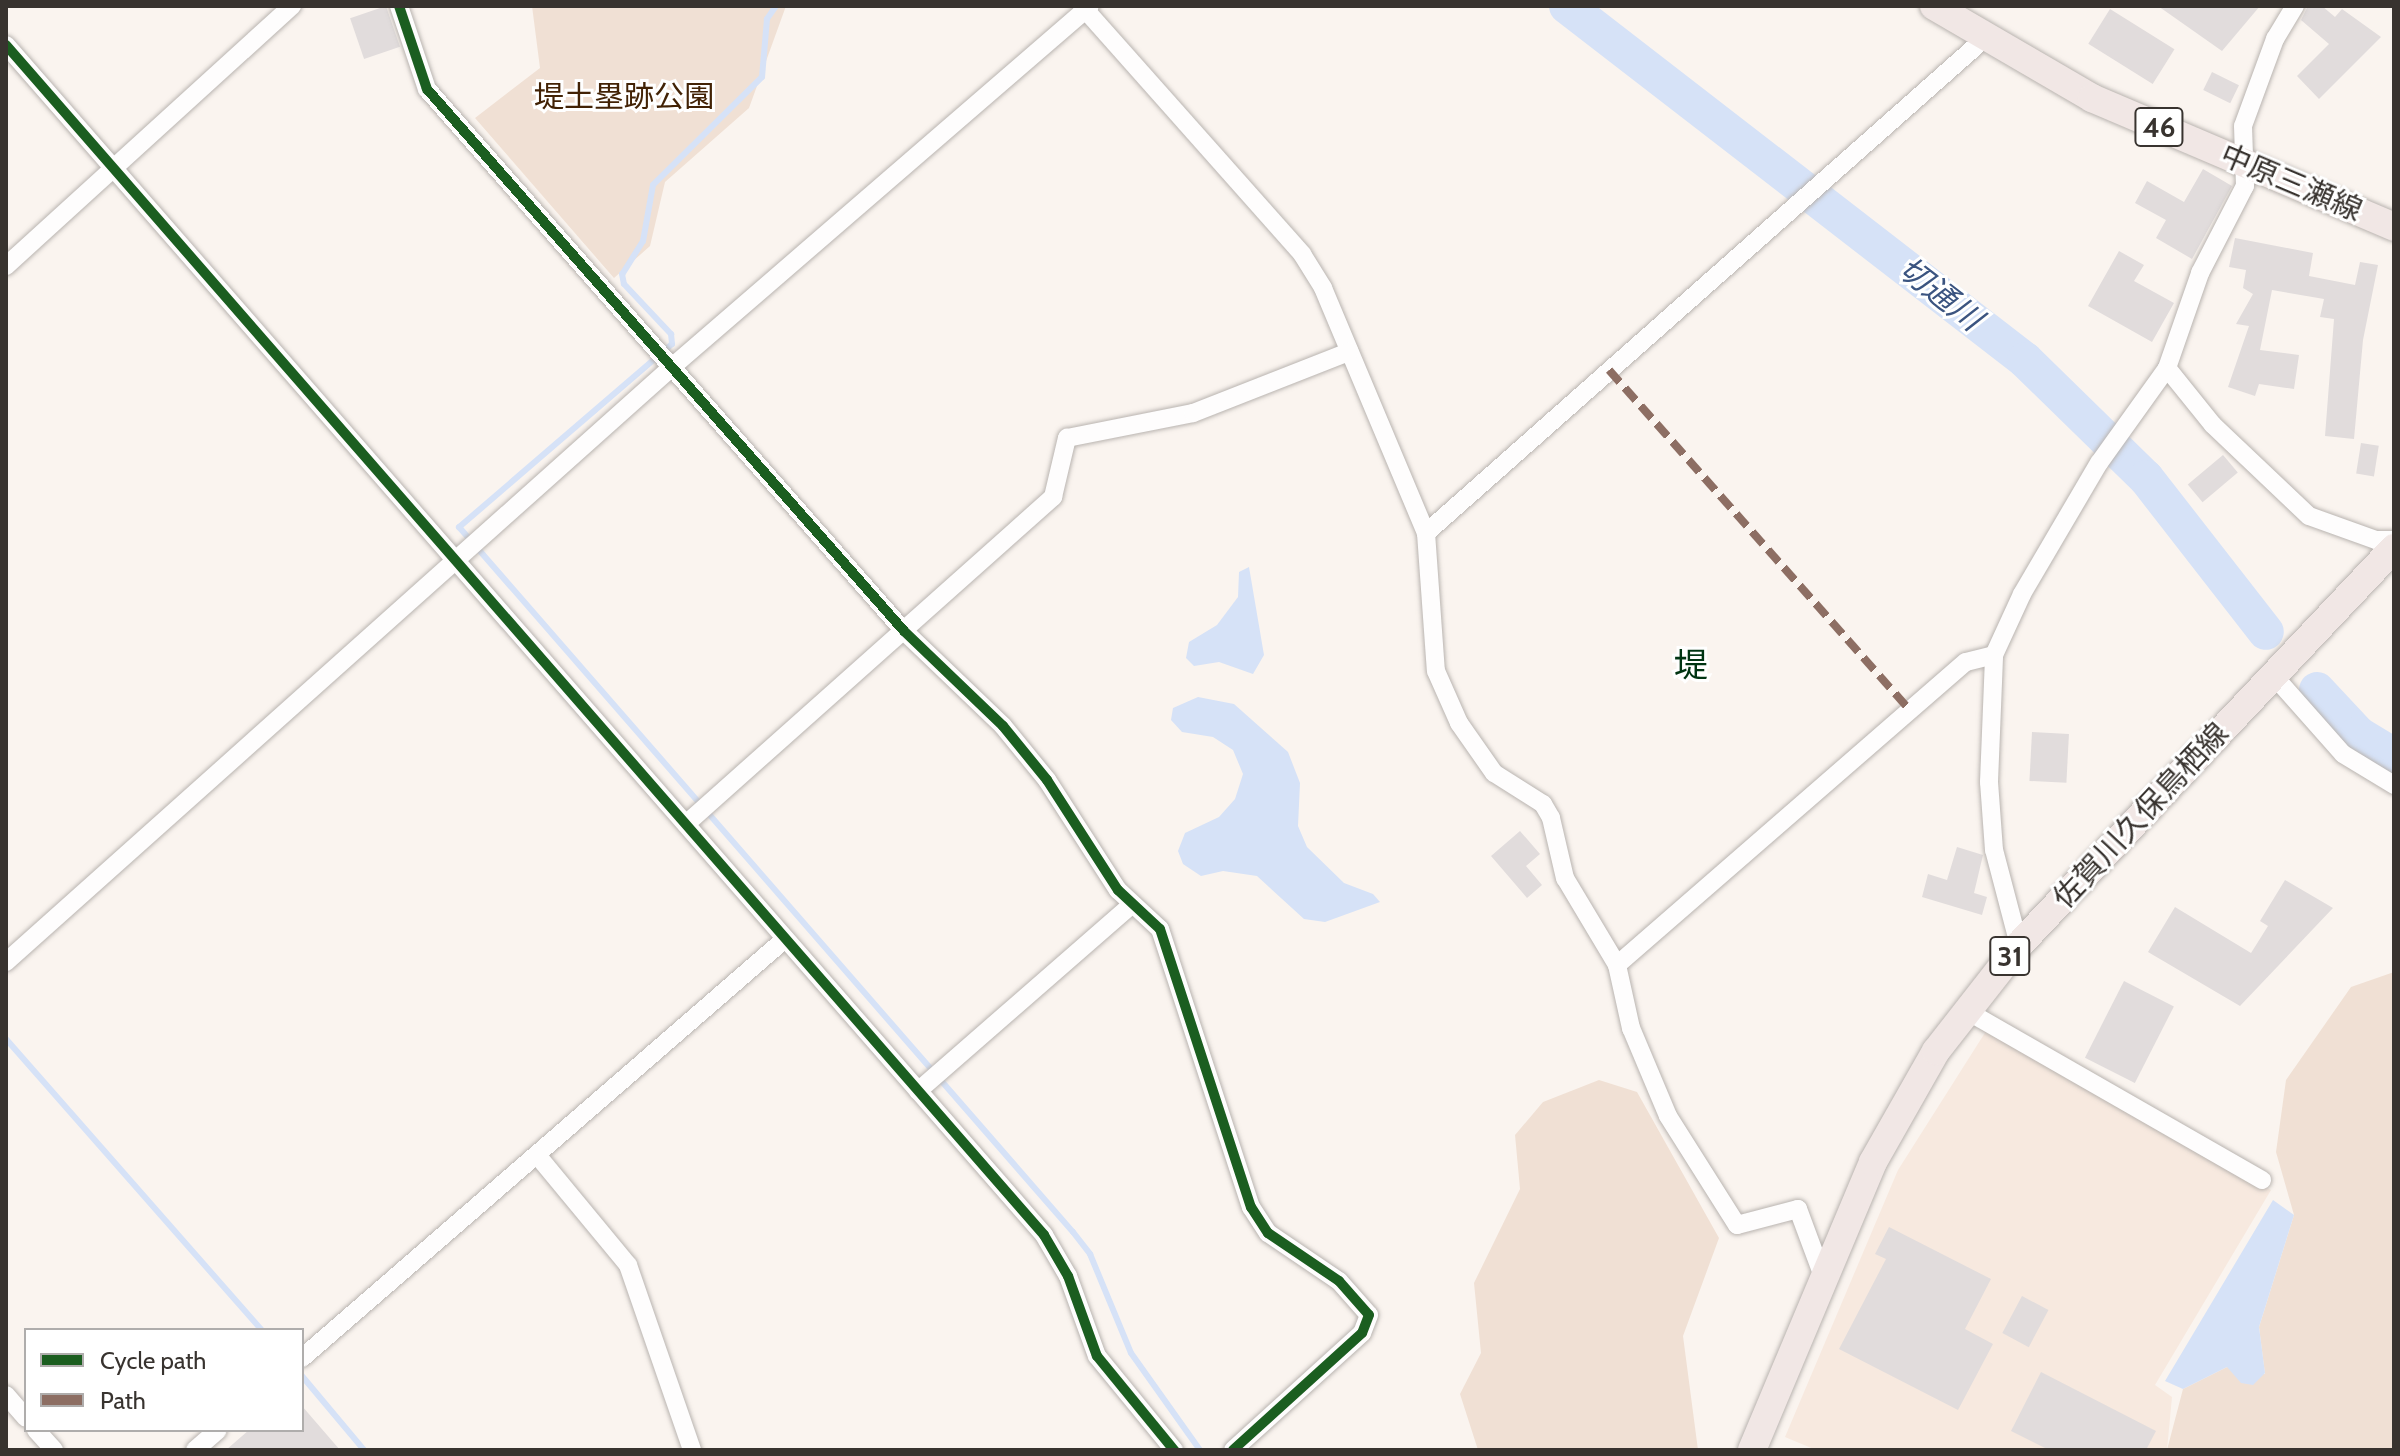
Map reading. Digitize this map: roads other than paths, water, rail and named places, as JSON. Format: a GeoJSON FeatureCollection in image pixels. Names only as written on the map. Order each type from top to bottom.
{"type":"FeatureCollection","features":[{"type":"Feature","properties":{"kind":"main road","name":"中原三瀬線"},"geometry":{"type":"LineString","coordinates":[[1934,6],[1984,39],[2092,98],[2394,227]]}},
{"type":"Feature","properties":{"kind":"main road","name":"佐賀川久保鳥栖線"},"geometry":{"type":"LineString","coordinates":[[1752,1450],[1873,1162],[1936,1051],[2019,945],[2394,548]]}},
{"type":"Feature","properties":{"kind":"street"},"geometry":{"type":"LineString","coordinates":[[6,266],[292,6]]}},
{"type":"Feature","properties":{"kind":"street"},"geometry":{"type":"LineString","coordinates":[[399,6],[427,89],[904,631],[1025,751],[1131,905],[1150,915],[1160,929],[1251,1207],[1268,1233],[1339,1281],[1369,1315],[1362,1333],[1233,1450]]}},
{"type":"Feature","properties":{"kind":"street"},"geometry":{"type":"LineString","coordinates":[[2019,945],[1994,850],[1989,782],[1994,655],[2022,594],[2099,463],[2167,368],[2200,273],[2245,186],[2243,126],[2275,39],[2295,6]]}},
{"type":"Feature","properties":{"kind":"street"},"geometry":{"type":"LineString","coordinates":[[6,962],[672,367],[1086,7],[1302,254],[1323,288],[1426,533],[1436,671],[1459,723],[1494,773],[1543,804],[1565,878],[1617,965],[1631,1028],[1668,1116],[1737,1225],[1798,1209],[1824,1279]]}},
{"type":"Feature","properties":{"kind":"street"},"geometry":{"type":"LineString","coordinates":[[1426,533],[1984,39]]}},
{"type":"Feature","properties":{"kind":"street"},"geometry":{"type":"LineString","coordinates":[[6,45],[1044,1235],[1068,1276],[1097,1356],[1174,1450]]}},
{"type":"Feature","properties":{"kind":"street"},"geometry":{"type":"LineString","coordinates":[[686,824],[1053,497],[1059,484],[1061,445],[1067,438],[1193,413],[1349,352]]}},
{"type":"Feature","properties":{"kind":"street"},"geometry":{"type":"LineString","coordinates":[[2167,368],[2213,425],[2309,516],[2376,540],[2394,540]]}},
{"type":"Feature","properties":{"kind":"street"},"geometry":{"type":"LineString","coordinates":[[1617,965],[1966,662],[1994,655]]}},
{"type":"Feature","properties":{"kind":"street"},"geometry":{"type":"LineString","coordinates":[[2274,676],[2343,754],[2394,785]]}},
{"type":"Feature","properties":{"kind":"street"},"geometry":{"type":"LineString","coordinates":[[918,1091],[1131,905]]}},
{"type":"Feature","properties":{"kind":"street"},"geometry":{"type":"LineString","coordinates":[[304,1356],[785,939]]}},
{"type":"Feature","properties":{"kind":"street"},"geometry":{"type":"LineString","coordinates":[[1967,1011],[2262,1180]]}},
{"type":"Feature","properties":{"kind":"street"},"geometry":{"type":"LineString","coordinates":[[537,1155],[628,1265],[692,1450]]}},
{"type":"Feature","properties":{"kind":"street"},"geometry":{"type":"LineString","coordinates":[[6,1395],[24,1416]]}},
{"type":"Feature","properties":{"kind":"street"},"geometry":{"type":"LineString","coordinates":[[38,1432],[54,1450]]}},
{"type":"Feature","properties":{"kind":"street"},"geometry":{"type":"LineString","coordinates":[[195,1450],[216,1432]]}},
{"type":"Feature","properties":{"kind":"water"},"geometry":{"type":"Polygon","coordinates":[[[1249,567],[1264,655],[1253,674],[1219,662],[1194,666],[1186,658],[1189,642],[1217,625],[1238,597],[1239,572],[1249,567]]]}},
{"type":"Feature","properties":{"kind":"water"},"geometry":{"type":"Polygon","coordinates":[[[1198,697],[1234,704],[1288,752],[1300,783],[1298,826],[1307,847],[1344,883],[1373,894],[1380,902],[1325,922],[1304,919],[1257,876],[1223,871],[1201,876],[1183,864],[1178,851],[1185,833],[1219,817],[1235,799],[1243,774],[1233,750],[1213,737],[1182,732],[1171,720],[1173,708],[1198,697]]]}},
{"type":"Feature","properties":{"kind":"water"},"geometry":{"type":"Polygon","coordinates":[[[2273,1200],[2294,1215],[2259,1327],[2265,1373],[2253,1385],[2241,1383],[2227,1367],[2183,1389],[2165,1381],[2273,1200]]]}},
{"type":"Feature","properties":{"kind":"waterway"},"geometry":{"type":"LineString","coordinates":[[776,6],[767,19],[762,77],[653,185],[643,241],[622,274],[624,284],[671,334],[672,344],[459,527],[1073,1232],[1090,1254],[1131,1353],[1200,1450]]}},
{"type":"Feature","properties":{"kind":"waterway","name":"切通川"},"geometry":{"type":"LineString","coordinates":[[1567,6],[2025,360],[2146,478],[2266,632]]}},
{"type":"Feature","properties":{"kind":"waterway","name":"切通川"},"geometry":{"type":"LineString","coordinates":[[2317,690],[2358,734],[2394,756]]}},
{"type":"Feature","properties":{"kind":"waterway"},"geometry":{"type":"LineString","coordinates":[[6,1039],[260,1328]]}},
{"type":"Feature","properties":{"kind":"waterway"},"geometry":{"type":"LineString","coordinates":[[304,1378],[364,1450]]}},
{"type":"Feature","properties":{"kind":"district","name":"堤"},"geometry":{"type":"Point","coordinates":[1691,666]}},
{"type":"Feature","properties":{"kind":"park label","name":"堤土塁跡公園"},"geometry":{"type":"Point","coordinates":[624,97]}}]}
